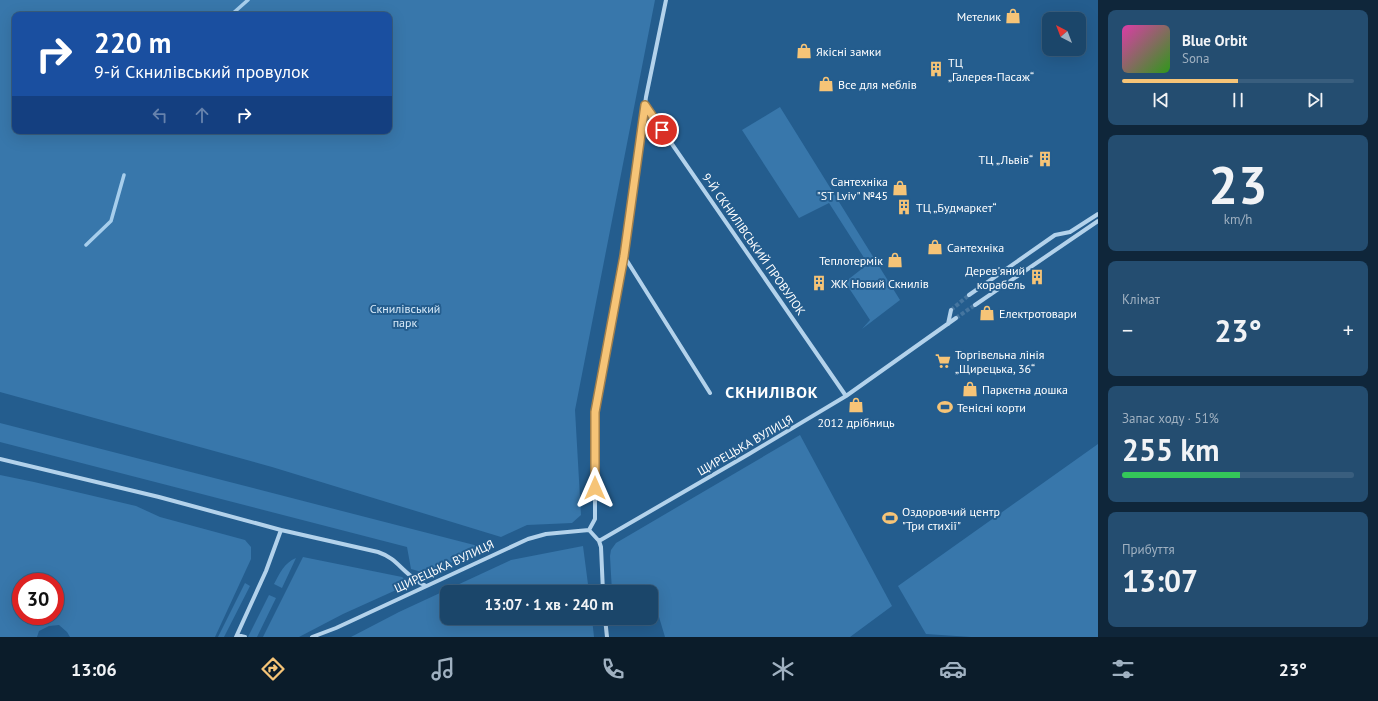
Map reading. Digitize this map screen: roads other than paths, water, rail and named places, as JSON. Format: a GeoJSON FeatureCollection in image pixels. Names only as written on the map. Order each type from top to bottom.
{"type":"FeatureCollection","features":[{"type":"Feature","properties":{"kind":"street"},"geometry":{"type":"LineString","coordinates":[[603,585],[602,550],[599,541],[589,530],[595,519],[595,412],[624,256],[645,105],[666,0]]}},
{"type":"Feature","properties":{"kind":"street","name":"9-Й СКНИЛІВСЬКИЙ ПРОВУЛОК"},"geometry":{"type":"LineString","coordinates":[[645,105],[846,396]]}},
{"type":"Feature","properties":{"kind":"street"},"geometry":{"type":"LineString","coordinates":[[969,295],[1055,235],[1070,232],[1098,214]]}},
{"type":"Feature","properties":{"kind":"street"},"geometry":{"type":"LineString","coordinates":[[975,305],[1098,221]]}},
{"type":"Feature","properties":{"kind":"street"},"geometry":{"type":"LineString","coordinates":[[624,256],[710,393]]}},
{"type":"Feature","properties":{"kind":"street"},"geometry":{"type":"LineString","coordinates":[[948,324],[950,310]]}},
{"type":"Feature","properties":{"kind":"street","name":"ЩИРЕЦЬКА ВУЛИЦЯ"},"geometry":{"type":"LineString","coordinates":[[599,541],[846,396],[956,318]]}},
{"type":"Feature","properties":{"kind":"street"},"geometry":{"type":"LineString","coordinates":[[0,459],[159,497],[281,530],[378,552],[387,555],[414,579],[426,586]]}},
{"type":"Feature","properties":{"kind":"street"},"geometry":{"type":"LineString","coordinates":[[245,637],[238,635],[266,571],[281,530]]}},
{"type":"Feature","properties":{"kind":"street","name":"ЩИРЕЦЬКА ВУЛИЦЯ"},"geometry":{"type":"LineString","coordinates":[[312,637],[336,628],[528,538],[546,534],[589,530]]}},
{"type":"Feature","properties":{"kind":"street"},"geometry":{"type":"LineString","coordinates":[[606,625],[607,637]]}},
{"type":"Feature","properties":{"kind":"waterway"},"geometry":{"type":"LineString","coordinates":[[234,12],[248,0]]}},
{"type":"Feature","properties":{"kind":"waterway"},"geometry":{"type":"LineString","coordinates":[[86,245],[111,221],[124,175]]}},
{"type":"Feature","properties":{"kind":"tunnel"},"geometry":{"type":"LineString","coordinates":[[951,310],[969,295]]}},
{"type":"Feature","properties":{"kind":"tunnel"},"geometry":{"type":"LineString","coordinates":[[956,318],[975,305]]}},
{"type":"Feature","properties":{"kind":"place","name":"Метелик"},"geometry":{"type":"Point","coordinates":[1013,16]}},
{"type":"Feature","properties":{"kind":"place","name":"Якісні замки"},"geometry":{"type":"Point","coordinates":[804,51]}},
{"type":"Feature","properties":{"kind":"place","name":"ТЦ „Галерея-Пасаж“"},"geometry":{"type":"Point","coordinates":[936,69]}},
{"type":"Feature","properties":{"kind":"place","name":"Все для меблів"},"geometry":{"type":"Point","coordinates":[826,84]}},
{"type":"Feature","properties":{"kind":"place","name":"ТЦ „Львів“"},"geometry":{"type":"Point","coordinates":[1045,159]}},
{"type":"Feature","properties":{"kind":"place","name":"Сантехніка \"ST Lviv\" №45"},"geometry":{"type":"Point","coordinates":[900,188]}},
{"type":"Feature","properties":{"kind":"place","name":"ТЦ „Будмаркет“"},"geometry":{"type":"Point","coordinates":[904,207]}},
{"type":"Feature","properties":{"kind":"place","name":"Сантехніка"},"geometry":{"type":"Point","coordinates":[935,247]}},
{"type":"Feature","properties":{"kind":"place","name":"Теплотермік"},"geometry":{"type":"Point","coordinates":[895,260]}},
{"type":"Feature","properties":{"kind":"place","name":"Дерев'яний корабель"},"geometry":{"type":"Point","coordinates":[1037,277]}},
{"type":"Feature","properties":{"kind":"place","name":"ЖК Новий Скнилів"},"geometry":{"type":"Point","coordinates":[819,283]}},
{"type":"Feature","properties":{"kind":"place","name":"Електротовари"},"geometry":{"type":"Point","coordinates":[987,313]}},
{"type":"Feature","properties":{"kind":"place","name":"Торгівельна лінія „Щирецька, 36“"},"geometry":{"type":"Point","coordinates":[943,361]}},
{"type":"Feature","properties":{"kind":"place","name":"Паркетна дошка"},"geometry":{"type":"Point","coordinates":[970,389]}},
{"type":"Feature","properties":{"kind":"place","name":"2012 дрібниць"},"geometry":{"type":"Point","coordinates":[856,405]}},
{"type":"Feature","properties":{"kind":"place","name":"Тенісні корти"},"geometry":{"type":"Point","coordinates":[945,407]}},
{"type":"Feature","properties":{"kind":"place","name":"Оздоровчий центр \"Три стихії\""},"geometry":{"type":"Point","coordinates":[890,518]}},
{"type":"Feature","properties":{"kind":"district","name":"СКНИЛІВОК"},"geometry":{"type":"Point","coordinates":[772,392]}},
{"type":"Feature","properties":{"kind":"park label","name":"Скнилівський парк"},"geometry":{"type":"Point","coordinates":[405,315]}}]}
